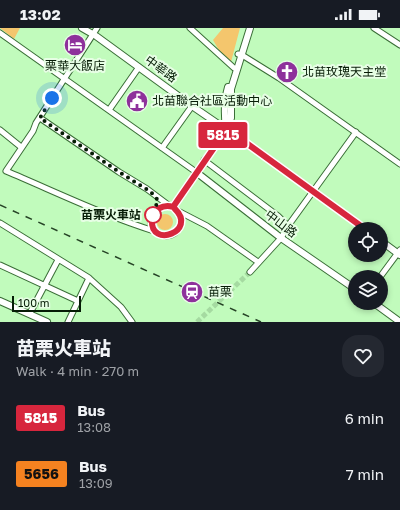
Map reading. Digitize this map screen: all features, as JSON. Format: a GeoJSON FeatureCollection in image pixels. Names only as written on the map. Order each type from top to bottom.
{"type":"FeatureCollection","features":[{"type":"Feature","properties":{"kind":"street","name":"中華路"},"geometry":{"type":"LineString","coordinates":[[82,28],[140,67],[192,106],[227,129],[355,222]]}},
{"type":"Feature","properties":{"kind":"street"},"geometry":{"type":"LineString","coordinates":[[98,28],[6,171],[131,224],[166,235],[175,232],[178,229],[181,220],[174,208]]}},
{"type":"Feature","properties":{"kind":"street"},"geometry":{"type":"LineString","coordinates":[[190,28],[235,68]]}},
{"type":"Feature","properties":{"kind":"street"},"geometry":{"type":"LineString","coordinates":[[240,54],[245,28]]}},
{"type":"Feature","properties":{"kind":"street"},"geometry":{"type":"LineString","coordinates":[[174,208],[204,160],[227,129],[224,115],[225,99],[250,28]]}},
{"type":"Feature","properties":{"kind":"street"},"geometry":{"type":"LineString","coordinates":[[374,28],[400,45]]}},
{"type":"Feature","properties":{"kind":"street"},"geometry":{"type":"LineString","coordinates":[[0,34],[196,172]]}},
{"type":"Feature","properties":{"kind":"street"},"geometry":{"type":"LineString","coordinates":[[240,54],[279,78],[400,164]]}},
{"type":"Feature","properties":{"kind":"street"},"geometry":{"type":"LineString","coordinates":[[109,110],[140,67]]}},
{"type":"Feature","properties":{"kind":"street"},"geometry":{"type":"LineString","coordinates":[[162,148],[192,106]]}},
{"type":"Feature","properties":{"kind":"street"},"geometry":{"type":"LineString","coordinates":[[40,118],[174,208],[207,226],[258,262]]}},
{"type":"Feature","properties":{"kind":"street"},"geometry":{"type":"LineString","coordinates":[[0,130],[21,147]]}},
{"type":"Feature","properties":{"kind":"street"},"geometry":{"type":"LineString","coordinates":[[250,272],[281,238],[288,226],[356,132]]}},
{"type":"Feature","properties":{"kind":"street"},"geometry":{"type":"LineString","coordinates":[[204,160],[278,216],[288,226]]}},
{"type":"Feature","properties":{"kind":"street","name":"中山路"},"geometry":{"type":"LineString","coordinates":[[196,172],[281,238],[348,285]]}},
{"type":"Feature","properties":{"kind":"street"},"geometry":{"type":"LineString","coordinates":[[151,192],[158,200],[152,220],[154,229],[157,232]]}},
{"type":"Feature","properties":{"kind":"street"},"geometry":{"type":"LineString","coordinates":[[155,211],[162,207],[174,208]]}},
{"type":"Feature","properties":{"kind":"street"},"geometry":{"type":"LineString","coordinates":[[0,223],[89,278],[121,307],[132,322]]}},
{"type":"Feature","properties":{"kind":"street"},"geometry":{"type":"LineString","coordinates":[[386,270],[399,253],[388,246]]}},
{"type":"Feature","properties":{"kind":"street"},"geometry":{"type":"LineString","coordinates":[[30,313],[58,260]]}},
{"type":"Feature","properties":{"kind":"street"},"geometry":{"type":"LineString","coordinates":[[0,265],[45,284],[78,301]]}},
{"type":"Feature","properties":{"kind":"street"},"geometry":{"type":"LineString","coordinates":[[68,322],[89,278]]}},
{"type":"Feature","properties":{"kind":"street"},"geometry":{"type":"LineString","coordinates":[[0,302],[30,313],[48,322]]}},
{"type":"Feature","properties":{"kind":"street"},"geometry":{"type":"LineString","coordinates":[[384,310],[400,322]]}},
{"type":"Feature","properties":{"kind":"shaded area"},"geometry":{"type":"Polygon","coordinates":[[[0,28],[20,28],[14,39],[0,28]]]}},
{"type":"Feature","properties":{"kind":"shaded area"},"geometry":{"type":"Polygon","coordinates":[[[223,28],[240,28],[231,62],[220,52],[213,40],[223,28]]]}},
{"type":"Feature","properties":{"kind":"shaded area"},"geometry":{"type":"Polygon","coordinates":[[[162,214],[168,214],[173,219],[171,228],[168,230],[162,230],[157,225],[157,219],[162,214]]]}},
{"type":"Feature","properties":{"kind":"tunnel"},"geometry":{"type":"LineString","coordinates":[[197,322],[250,272]]}},
{"type":"Feature","properties":{"kind":"railway"},"geometry":{"type":"LineString","coordinates":[[0,205],[261,322]]}},
{"type":"Feature","properties":{"kind":"bus line","name":"5815"},"geometry":{"type":"LineString","coordinates":[[175,209],[178,211],[181,220],[178,229],[171,234],[161,235],[154,229],[152,224],[155,211],[158,208],[166,206],[173,207],[227,129],[355,222]]}},
{"type":"Feature","properties":{"kind":"place","name":"栗華大飯店"},"geometry":{"type":"Point","coordinates":[75,45]}},
{"type":"Feature","properties":{"kind":"place","name":"北苗玫瑰天主堂"},"geometry":{"type":"Point","coordinates":[287,72]}},
{"type":"Feature","properties":{"kind":"place","name":"北苗聯合社區活動中心"},"geometry":{"type":"Point","coordinates":[137,101]}},
{"type":"Feature","properties":{"kind":"place","name":"苗栗火車站"},"geometry":{"type":"Point","coordinates":[153,215]}},
{"type":"Feature","properties":{"kind":"place","name":"苗栗"},"geometry":{"type":"Point","coordinates":[192,292]}},
{"type":"Feature","properties":{"kind":"route"},"geometry":{"type":"LineString","coordinates":[[52,98],[40,118],[151,192],[158,200],[153,215]]}}]}
